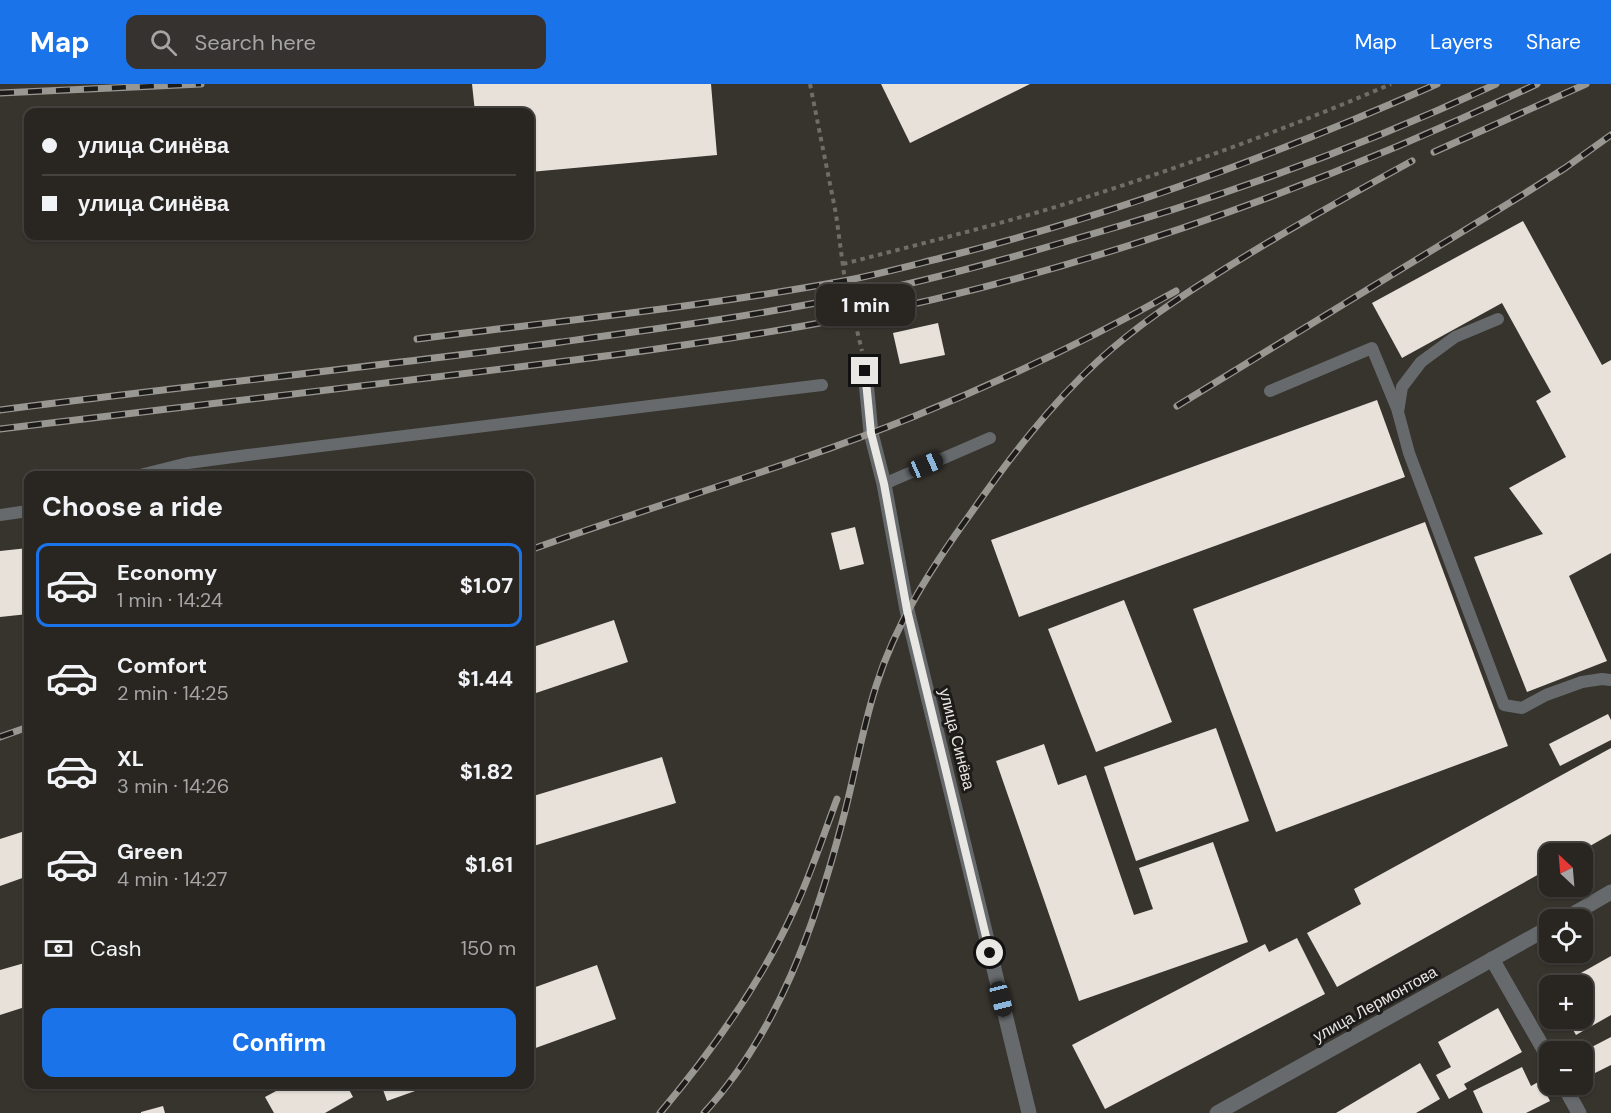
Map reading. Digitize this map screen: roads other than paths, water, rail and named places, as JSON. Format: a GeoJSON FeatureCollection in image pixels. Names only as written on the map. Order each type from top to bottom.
{"type":"FeatureCollection","features":[{"type":"Feature","properties":{"kind":"street","name":"улица Синёва"},"geometry":{"type":"LineString","coordinates":[[865,371],[871,433],[884,484],[907,610],[1029,1113]]}},
{"type":"Feature","properties":{"kind":"street"},"geometry":{"type":"LineString","coordinates":[[1582,909],[1611,892]]}},
{"type":"Feature","properties":{"kind":"street","name":"улица Лермонтова"},"geometry":{"type":"LineString","coordinates":[[1217,1113],[1539,933]]}},
{"type":"Feature","properties":{"kind":"street"},"geometry":{"type":"LineString","coordinates":[[1492,959],[1539,1041]]}},
{"type":"Feature","properties":{"kind":"street"},"geometry":{"type":"LineString","coordinates":[[1569,1095],[1579,1113]]}},
{"type":"Feature","properties":{"kind":"lane"},"geometry":{"type":"LineString","coordinates":[[1398,412],[1402,387],[1421,362],[1455,337],[1498,319]]}},
{"type":"Feature","properties":{"kind":"lane"},"geometry":{"type":"LineString","coordinates":[[1270,391],[1372,348],[1398,412],[1410,453],[1504,705],[1522,708],[1546,695],[1582,682],[1611,680]]}},
{"type":"Feature","properties":{"kind":"lane"},"geometry":{"type":"LineString","coordinates":[[158,471],[248,455],[822,385]]}},
{"type":"Feature","properties":{"kind":"lane"},"geometry":{"type":"LineString","coordinates":[[884,484],[990,438]]}},
{"type":"Feature","properties":{"kind":"lane"},"geometry":{"type":"LineString","coordinates":[[0,515],[24,512]]}},
{"type":"Feature","properties":{"kind":"railway"},"geometry":{"type":"LineString","coordinates":[[0,93],[201,84]]}},
{"type":"Feature","properties":{"kind":"railway"},"geometry":{"type":"LineString","coordinates":[[417,339],[737,298],[843,281],[905,267],[1068,223],[1193,182],[1316,135],[1437,84]]}},
{"type":"Feature","properties":{"kind":"railway"},"geometry":{"type":"LineString","coordinates":[[0,410],[597,337],[742,316],[878,290],[1041,249],[1177,208],[1339,151],[1496,84]]}},
{"type":"Feature","properties":{"kind":"railway"},"geometry":{"type":"LineString","coordinates":[[0,429],[640,351],[799,327],[941,298],[1115,250],[1202,222],[1371,157],[1537,84]]}},
{"type":"Feature","properties":{"kind":"railway"},"geometry":{"type":"LineString","coordinates":[[1434,152],[1586,84]]}},
{"type":"Feature","properties":{"kind":"railway"},"geometry":{"type":"LineString","coordinates":[[1177,406],[1524,194],[1611,135]]}},
{"type":"Feature","properties":{"kind":"railway"},"geometry":{"type":"LineString","coordinates":[[704,1113],[730,1082],[753,1048],[773,1012],[807,937],[832,858],[871,703],[884,662],[894,640],[929,575],[1000,473],[1030,434],[1080,378],[1143,324],[1246,256],[1412,161]]}},
{"type":"Feature","properties":{"kind":"railway"},"geometry":{"type":"LineString","coordinates":[[534,549],[820,452],[915,416],[1047,358],[1176,291]]}},
{"type":"Feature","properties":{"kind":"railway"},"geometry":{"type":"LineString","coordinates":[[0,737],[24,728]]}},
{"type":"Feature","properties":{"kind":"railway"},"geometry":{"type":"LineString","coordinates":[[660,1113],[717,1041],[766,964],[800,896],[837,799]]}}]}
